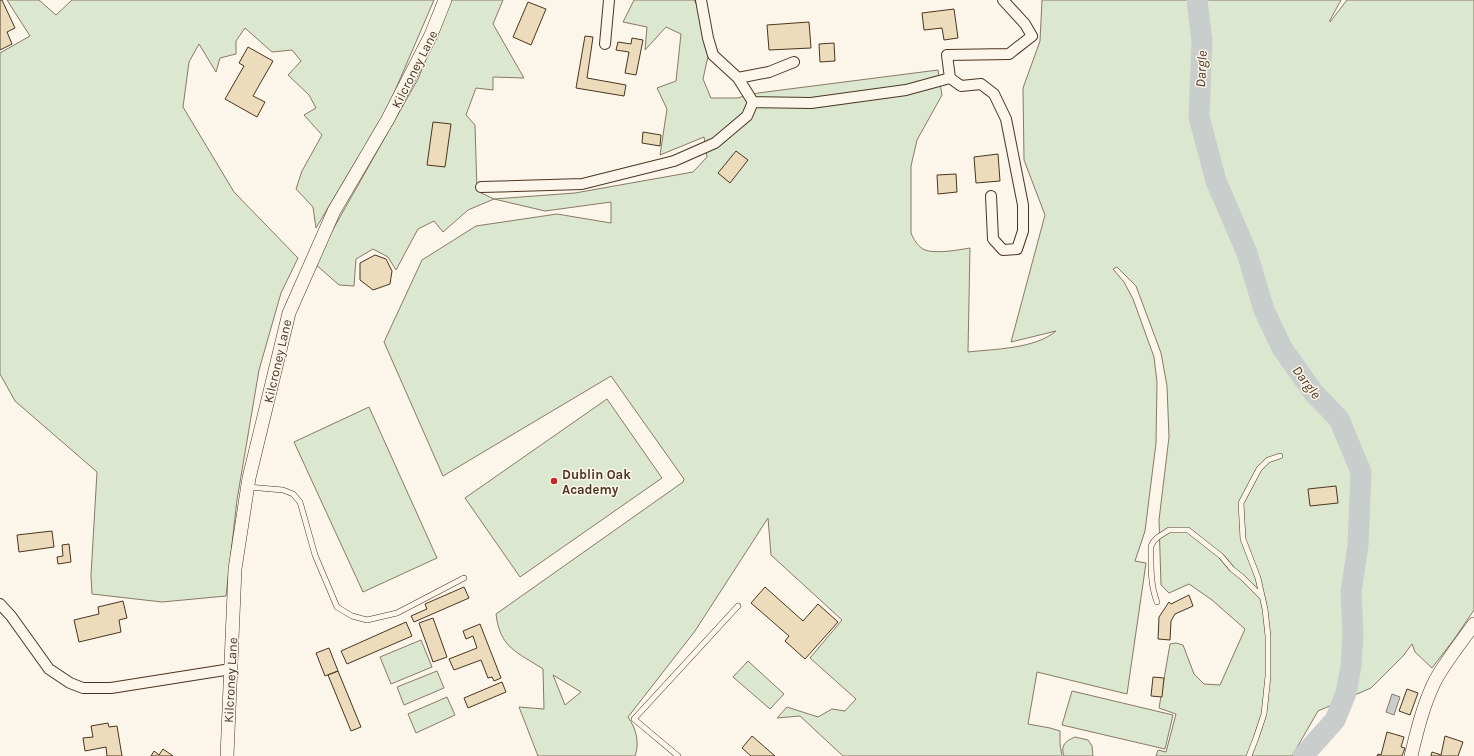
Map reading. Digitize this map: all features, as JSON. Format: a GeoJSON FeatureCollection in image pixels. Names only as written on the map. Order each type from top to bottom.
{"type":"FeatureCollection","features":[{"type":"Feature","properties":{"kind":"street","name":"Kilcroney Lane"},"geometry":{"type":"LineString","coordinates":[[227,756],[235,570],[248,486],[289,313],[334,211],[388,119],[431,35],[446,0]]}},
{"type":"Feature","properties":{"kind":"street"},"geometry":{"type":"LineString","coordinates":[[605,44],[609,0]]}},
{"type":"Feature","properties":{"kind":"street"},"geometry":{"type":"LineString","coordinates":[[701,0],[708,38],[713,55],[738,78],[753,102]]}},
{"type":"Feature","properties":{"kind":"street"},"geometry":{"type":"LineString","coordinates":[[991,196],[994,239],[1003,250],[1017,249],[1023,231],[1024,205],[1006,119],[994,94],[981,84],[961,86],[950,78],[947,55],[1009,54],[1032,36],[1025,24],[1003,0]]}},
{"type":"Feature","properties":{"kind":"street"},"geometry":{"type":"LineString","coordinates":[[738,78],[769,72],[794,62]]}},
{"type":"Feature","properties":{"kind":"street"},"geometry":{"type":"LineString","coordinates":[[753,102],[811,103],[906,90],[950,78]]}},
{"type":"Feature","properties":{"kind":"street"},"geometry":{"type":"LineString","coordinates":[[481,187],[582,184],[674,161],[715,143],[747,116],[753,102]]}},
{"type":"Feature","properties":{"kind":"street"},"geometry":{"type":"LineString","coordinates":[[0,604],[12,616],[49,669],[83,688],[111,688],[231,669]]}},
{"type":"Feature","properties":{"kind":"street"},"geometry":{"type":"LineString","coordinates":[[1411,756],[1424,709],[1435,682],[1474,624]]}},
{"type":"Feature","properties":{"kind":"lane"},"geometry":{"type":"LineString","coordinates":[[1249,756],[1264,714],[1268,676],[1268,636],[1258,578],[1243,539],[1241,503],[1259,469],[1268,460],[1280,456]]}},
{"type":"Feature","properties":{"kind":"lane"},"geometry":{"type":"LineString","coordinates":[[248,486],[283,490],[293,494],[300,502],[315,555],[337,607],[352,616],[367,620],[397,613],[464,578]]}},
{"type":"Feature","properties":{"kind":"lane"},"geometry":{"type":"LineString","coordinates":[[1157,602],[1153,593],[1151,546],[1154,541],[1164,533],[1169,530],[1179,529],[1188,530],[1221,556],[1232,569],[1262,597]]}},
{"type":"Feature","properties":{"kind":"lane"},"geometry":{"type":"LineString","coordinates":[[678,756],[634,719],[738,606]]}},
{"type":"Feature","properties":{"kind":"green space"},"geometry":{"type":"Polygon","coordinates":[[[7,0],[39,0],[56,15],[72,0],[434,0],[388,107],[316,228],[313,207],[296,189],[302,171],[322,135],[304,115],[316,108],[309,95],[288,75],[301,61],[292,50],[272,52],[245,28],[236,41],[236,54],[220,58],[216,72],[199,44],[189,62],[183,107],[234,192],[298,258],[281,293],[259,370],[237,500],[226,596],[162,602],[92,594],[91,575],[97,472],[15,401],[0,374],[0,53],[30,36],[7,0]]]}},
{"type":"Feature","properties":{"kind":"green space"},"geometry":{"type":"Polygon","coordinates":[[[450,0],[503,0],[493,24],[524,78],[493,77],[493,90],[476,88],[466,115],[475,125],[477,191],[494,199],[468,210],[443,232],[434,221],[418,229],[396,270],[388,257],[373,249],[356,259],[354,286],[339,285],[314,263],[418,79],[450,0]]]}},
{"type":"Feature","properties":{"kind":"green space"},"geometry":{"type":"Polygon","coordinates":[[[634,0],[694,0],[698,7],[709,52],[703,79],[711,98],[737,98],[758,93],[938,70],[942,95],[917,140],[911,166],[911,233],[916,243],[925,250],[941,252],[970,248],[968,352],[1026,345],[1047,337],[1056,331],[1011,342],[1045,215],[1024,160],[1023,88],[1040,41],[1042,0],[1341,0],[1330,22],[1347,0],[1474,0],[1474,610],[1432,668],[1415,652],[1412,644],[1403,656],[1371,688],[1318,711],[1292,756],[1156,756],[1158,750],[1166,752],[1176,714],[1159,708],[1170,644],[1176,643],[1183,645],[1194,674],[1204,684],[1220,685],[1245,629],[1212,600],[1189,584],[1169,593],[1161,585],[1159,520],[1169,437],[1167,386],[1161,353],[1136,286],[1117,267],[1113,269],[1124,282],[1133,299],[1154,357],[1157,382],[1156,443],[1145,531],[1135,561],[1146,563],[1127,694],[1037,672],[1028,724],[1060,731],[1062,756],[843,756],[800,716],[777,718],[787,707],[818,717],[832,709],[845,711],[856,699],[810,658],[842,620],[771,555],[768,518],[695,631],[628,717],[633,726],[637,741],[635,756],[538,756],[519,707],[544,709],[543,669],[511,648],[501,635],[496,614],[683,482],[684,479],[611,376],[443,476],[384,342],[422,260],[476,226],[557,214],[611,223],[611,202],[545,211],[494,199],[575,193],[693,172],[707,157],[704,137],[660,155],[667,109],[657,88],[676,81],[681,34],[666,27],[645,50],[647,27],[623,22],[634,0]],[[553,675],[565,705],[581,692],[553,675]]]}},
{"type":"Feature","properties":{"kind":"green space"},"geometry":{"type":"Polygon","coordinates":[[[607,399],[662,478],[520,577],[465,498],[607,399]]]}},
{"type":"Feature","properties":{"kind":"green space"},"geometry":{"type":"Polygon","coordinates":[[[369,407],[437,558],[363,592],[294,442],[369,407]]]}},
{"type":"Feature","properties":{"kind":"green space"},"geometry":{"type":"Polygon","coordinates":[[[421,640],[432,667],[391,684],[380,657],[421,640]]]}},
{"type":"Feature","properties":{"kind":"green space"},"geometry":{"type":"Polygon","coordinates":[[[748,661],[784,694],[770,709],[733,677],[748,661]]]}},
{"type":"Feature","properties":{"kind":"green space"},"geometry":{"type":"Polygon","coordinates":[[[437,671],[444,688],[404,705],[397,687],[437,671]]]}},
{"type":"Feature","properties":{"kind":"green space"},"geometry":{"type":"Polygon","coordinates":[[[1072,691],[1173,715],[1165,749],[1062,725],[1072,691]]]}},
{"type":"Feature","properties":{"kind":"green space"},"geometry":{"type":"Polygon","coordinates":[[[447,697],[455,715],[416,733],[408,714],[447,697]]]}},
{"type":"Feature","properties":{"kind":"green space"},"geometry":{"type":"Polygon","coordinates":[[[1075,737],[1088,740],[1092,746],[1093,756],[1064,756],[1063,746],[1075,737]]]}},
{"type":"Feature","properties":{"kind":"shaded area"},"geometry":{"type":"Polygon","coordinates":[[[1392,694],[1400,697],[1394,715],[1386,712],[1392,694]]]}},
{"type":"Feature","properties":{"kind":"building"},"geometry":{"type":"Polygon","coordinates":[[[0,0],[2,0],[15,28],[7,32],[12,44],[0,50],[0,0]]]}},
{"type":"Feature","properties":{"kind":"building"},"geometry":{"type":"Polygon","coordinates":[[[528,2],[546,9],[531,45],[513,37],[528,2]]]}},
{"type":"Feature","properties":{"kind":"building"},"geometry":{"type":"Polygon","coordinates":[[[954,9],[958,38],[944,40],[942,28],[924,30],[922,13],[954,9]]]}},
{"type":"Feature","properties":{"kind":"building"},"geometry":{"type":"Polygon","coordinates":[[[809,22],[811,48],[769,50],[767,25],[809,22]]]}},
{"type":"Feature","properties":{"kind":"building"},"geometry":{"type":"Polygon","coordinates":[[[585,36],[593,37],[587,78],[626,85],[624,96],[576,88],[585,36]]]}},
{"type":"Feature","properties":{"kind":"building"},"geometry":{"type":"Polygon","coordinates":[[[632,38],[643,40],[636,75],[625,73],[629,52],[616,50],[618,42],[631,44],[632,38]]]}},
{"type":"Feature","properties":{"kind":"building"},"geometry":{"type":"Polygon","coordinates":[[[834,43],[835,61],[820,62],[819,44],[834,43]]]}},
{"type":"Feature","properties":{"kind":"building"},"geometry":{"type":"Polygon","coordinates":[[[248,47],[273,61],[253,96],[265,102],[257,117],[225,99],[244,66],[239,63],[248,47]]]}},
{"type":"Feature","properties":{"kind":"building"},"geometry":{"type":"Polygon","coordinates":[[[433,122],[451,124],[445,167],[427,165],[433,122]]]}},
{"type":"Feature","properties":{"kind":"building"},"geometry":{"type":"Polygon","coordinates":[[[643,132],[661,135],[660,146],[642,143],[643,132]]]}},
{"type":"Feature","properties":{"kind":"building"},"geometry":{"type":"Polygon","coordinates":[[[736,151],[748,160],[730,183],[718,173],[736,151]]]}},
{"type":"Feature","properties":{"kind":"building"},"geometry":{"type":"Polygon","coordinates":[[[998,154],[1000,181],[976,183],[974,157],[998,154]]]}},
{"type":"Feature","properties":{"kind":"building"},"geometry":{"type":"Polygon","coordinates":[[[956,174],[957,192],[938,194],[937,175],[956,174]]]}},
{"type":"Feature","properties":{"kind":"building"},"geometry":{"type":"Polygon","coordinates":[[[375,255],[386,259],[392,271],[390,284],[373,290],[360,280],[360,263],[375,255]]]}},
{"type":"Feature","properties":{"kind":"building"},"geometry":{"type":"Polygon","coordinates":[[[1336,486],[1338,503],[1310,506],[1308,489],[1336,486]]]}},
{"type":"Feature","properties":{"kind":"building"},"geometry":{"type":"Polygon","coordinates":[[[52,531],[54,547],[19,552],[17,535],[52,531]]]}},
{"type":"Feature","properties":{"kind":"building"},"geometry":{"type":"Polygon","coordinates":[[[69,544],[71,562],[58,564],[57,557],[63,556],[62,545],[69,544]]]}},
{"type":"Feature","properties":{"kind":"building"},"geometry":{"type":"Polygon","coordinates":[[[464,587],[469,598],[414,622],[411,616],[427,609],[425,604],[464,587]]]}},
{"type":"Feature","properties":{"kind":"building"},"geometry":{"type":"Polygon","coordinates":[[[765,587],[803,621],[818,604],[838,622],[805,659],[785,641],[789,636],[751,603],[765,587]]]}},
{"type":"Feature","properties":{"kind":"building"},"geometry":{"type":"Polygon","coordinates":[[[1189,595],[1193,606],[1175,614],[1171,621],[1170,640],[1158,639],[1159,617],[1169,602],[1171,604],[1189,595]]]}},
{"type":"Feature","properties":{"kind":"building"},"geometry":{"type":"Polygon","coordinates":[[[123,601],[127,618],[119,620],[121,632],[79,642],[74,620],[99,614],[98,607],[123,601]]]}},
{"type":"Feature","properties":{"kind":"building"},"geometry":{"type":"Polygon","coordinates":[[[433,618],[447,657],[433,662],[419,623],[433,618]]]}},
{"type":"Feature","properties":{"kind":"building"},"geometry":{"type":"Polygon","coordinates":[[[406,622],[412,636],[347,664],[341,651],[406,622]]]}},
{"type":"Feature","properties":{"kind":"building"},"geometry":{"type":"Polygon","coordinates":[[[480,624],[501,678],[494,681],[492,677],[488,678],[481,660],[454,670],[449,659],[477,648],[473,636],[466,639],[463,631],[480,624]]]}},
{"type":"Feature","properties":{"kind":"building"},"geometry":{"type":"Polygon","coordinates":[[[329,648],[338,671],[325,676],[316,653],[329,648]]]}},
{"type":"Feature","properties":{"kind":"building"},"geometry":{"type":"Polygon","coordinates":[[[338,671],[361,727],[351,731],[328,675],[338,671]]]}},
{"type":"Feature","properties":{"kind":"building"},"geometry":{"type":"Polygon","coordinates":[[[1153,677],[1164,678],[1162,697],[1151,696],[1153,677]]]}},
{"type":"Feature","properties":{"kind":"building"},"geometry":{"type":"Polygon","coordinates":[[[502,682],[506,692],[468,708],[464,698],[502,682]]]}},
{"type":"Feature","properties":{"kind":"building"},"geometry":{"type":"Polygon","coordinates":[[[1407,689],[1418,693],[1410,715],[1399,711],[1407,689]]]}},
{"type":"Feature","properties":{"kind":"building"},"geometry":{"type":"Polygon","coordinates":[[[108,723],[109,727],[117,726],[122,756],[107,756],[106,747],[85,751],[83,738],[93,737],[91,726],[108,723]]]}},
{"type":"Feature","properties":{"kind":"building"},"geometry":{"type":"Polygon","coordinates":[[[1387,732],[1404,737],[1401,747],[1405,748],[1402,756],[1377,756],[1378,754],[1381,755],[1387,732]]]}},
{"type":"Feature","properties":{"kind":"building"},"geometry":{"type":"Polygon","coordinates":[[[752,736],[775,756],[751,756],[742,748],[752,736]]]}},
{"type":"Feature","properties":{"kind":"building"},"geometry":{"type":"Polygon","coordinates":[[[1445,736],[1463,742],[1458,756],[1431,756],[1432,752],[1441,755],[1445,736]]]}},
{"type":"Feature","properties":{"kind":"building"},"geometry":{"type":"Polygon","coordinates":[[[163,749],[173,756],[151,756],[154,751],[159,755],[163,749]]]}},
{"type":"Feature","properties":{"kind":"waterway","name":"Dargle"},"geometry":{"type":"LineString","coordinates":[[1197,0],[1202,42],[1199,117],[1216,181],[1247,253],[1264,310],[1282,348],[1313,392],[1339,419],[1361,472],[1358,545],[1351,592],[1353,634],[1351,666],[1346,693],[1335,720],[1303,756]]}},
{"type":"Feature","properties":{"kind":"place","name":"Dublin Oak Academy"},"geometry":{"type":"Point","coordinates":[554,481]}}]}
